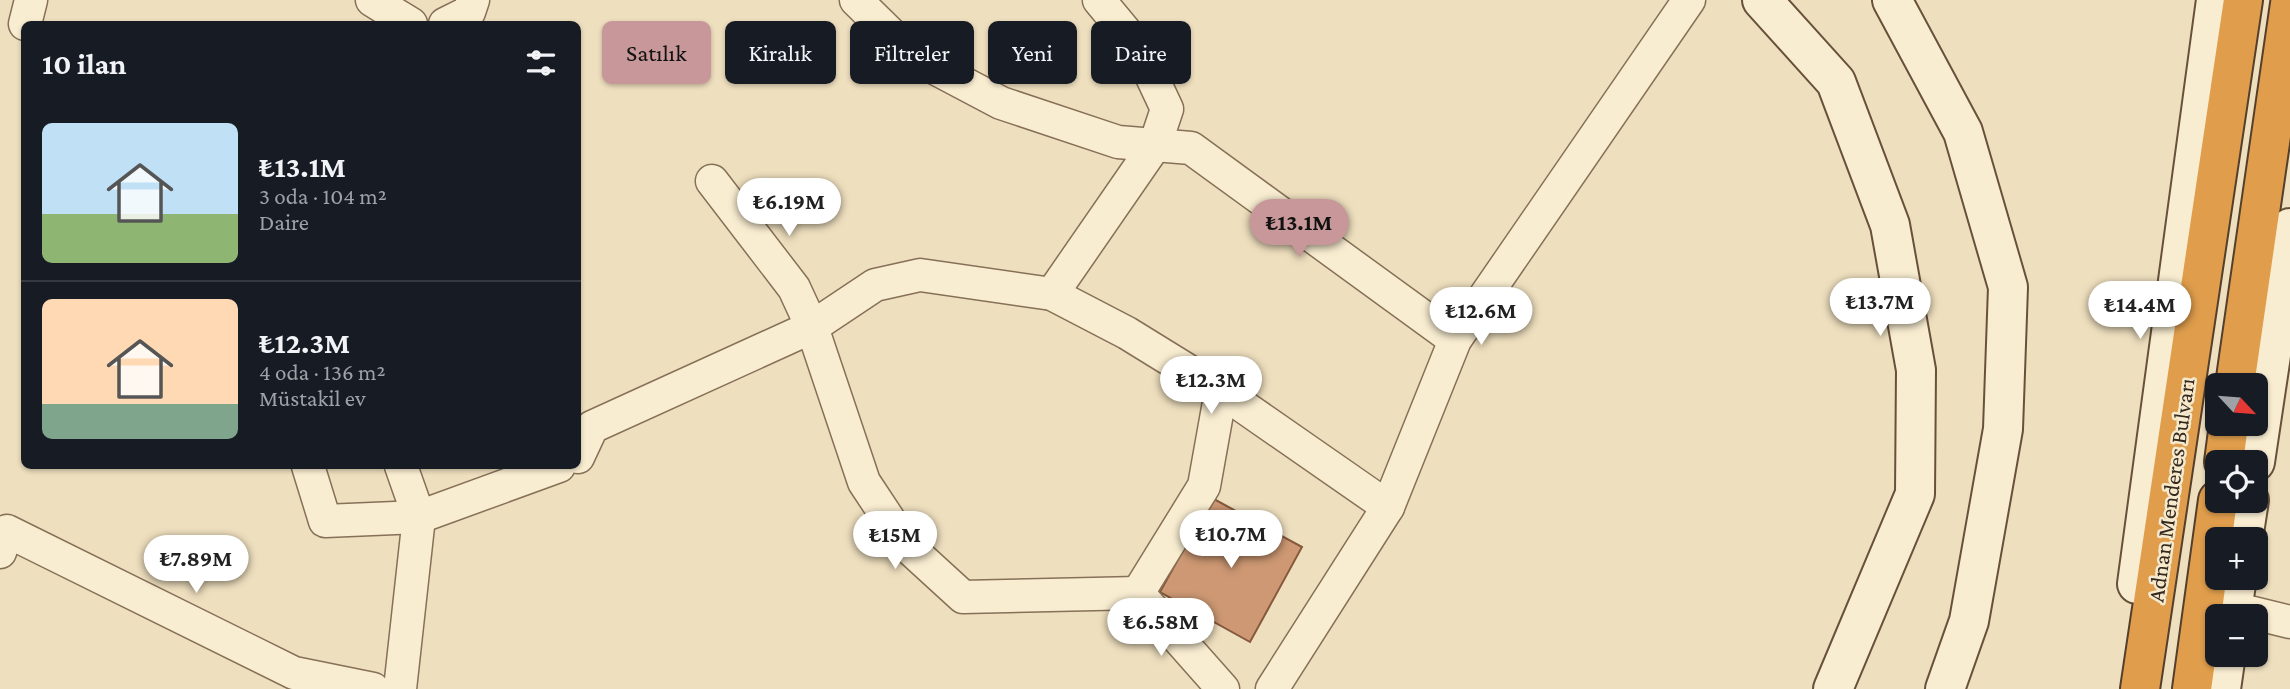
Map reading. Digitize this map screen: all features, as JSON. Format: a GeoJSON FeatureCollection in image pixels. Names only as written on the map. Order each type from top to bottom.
{"type":"FeatureCollection","features":[{"type":"Feature","properties":{"kind":"highway","name":"Adnan Menderes Bulvarı"},"geometry":{"type":"LineString","coordinates":[[2140,689],[2244,0]]}},
{"type":"Feature","properties":{"kind":"highway"},"geometry":{"type":"LineString","coordinates":[[2237,373],[2290,4]]}},
{"type":"Feature","properties":{"kind":"highway","name":"Adnan Menderes Bulvarı"},"geometry":{"type":"LineString","coordinates":[[2192,689],[2216,513]]}},
{"type":"Feature","properties":{"kind":"street"},"geometry":{"type":"LineString","coordinates":[[26,21],[30,0]]}},
{"type":"Feature","properties":{"kind":"street"},"geometry":{"type":"LineString","coordinates":[[372,0],[406,21]]}},
{"type":"Feature","properties":{"kind":"street"},"geometry":{"type":"LineString","coordinates":[[451,21],[469,12],[473,0]]}},
{"type":"Feature","properties":{"kind":"street"},"geometry":{"type":"LineString","coordinates":[[856,0],[914,57],[1001,103],[1118,142],[1191,148],[1454,340]]}},
{"type":"Feature","properties":{"kind":"street"},"geometry":{"type":"LineString","coordinates":[[1052,294],[1154,145],[1167,109],[1138,47],[1099,0]]}},
{"type":"Feature","properties":{"kind":"street"},"geometry":{"type":"LineString","coordinates":[[1272,689],[1388,507],[1454,340],[1689,0]]}},
{"type":"Feature","properties":{"kind":"street"},"geometry":{"type":"LineString","coordinates":[[1762,0],[1836,82],[1890,225],[1916,370],[1915,494],[1833,689]]}},
{"type":"Feature","properties":{"kind":"street"},"geometry":{"type":"LineString","coordinates":[[1892,0],[1964,132],[2008,287],[2003,429],[1969,621],[1945,689]]}},
{"type":"Feature","properties":{"kind":"street"},"geometry":{"type":"LineString","coordinates":[[2123,689],[2216,0]]}},
{"type":"Feature","properties":{"kind":"street"},"geometry":{"type":"LineString","coordinates":[[712,181],[794,288],[812,327],[864,482],[905,544],[963,597],[1138,593],[1223,689]]}},
{"type":"Feature","properties":{"kind":"street"},"geometry":{"type":"LineString","coordinates":[[2257,450],[2290,228]]}},
{"type":"Feature","properties":{"kind":"street"},"geometry":{"type":"LineString","coordinates":[[581,440],[585,417],[812,327],[875,285],[920,275],[1052,294],[1127,333],[1221,391],[1388,507]]}},
{"type":"Feature","properties":{"kind":"street"},"geometry":{"type":"LineString","coordinates":[[1138,593],[1204,486],[1221,391]]}},
{"type":"Feature","properties":{"kind":"street"},"geometry":{"type":"LineString","coordinates":[[310,469],[325,521],[419,517],[551,469]]}},
{"type":"Feature","properties":{"kind":"street"},"geometry":{"type":"LineString","coordinates":[[400,689],[419,517],[402,469]]}},
{"type":"Feature","properties":{"kind":"street"},"geometry":{"type":"LineString","coordinates":[[0,552],[7,531],[294,673],[373,689]]}},
{"type":"Feature","properties":{"kind":"street"},"geometry":{"type":"LineString","coordinates":[[2234,601],[2290,622]]}},
{"type":"Feature","properties":{"kind":"street"},"geometry":{"type":"LineString","coordinates":[[2221,689],[2224,667]]}},
{"type":"Feature","properties":{"kind":"building"},"geometry":{"type":"Polygon","coordinates":[[[1212,498],[1302,547],[1250,642],[1160,592],[1212,498]]]}}]}
